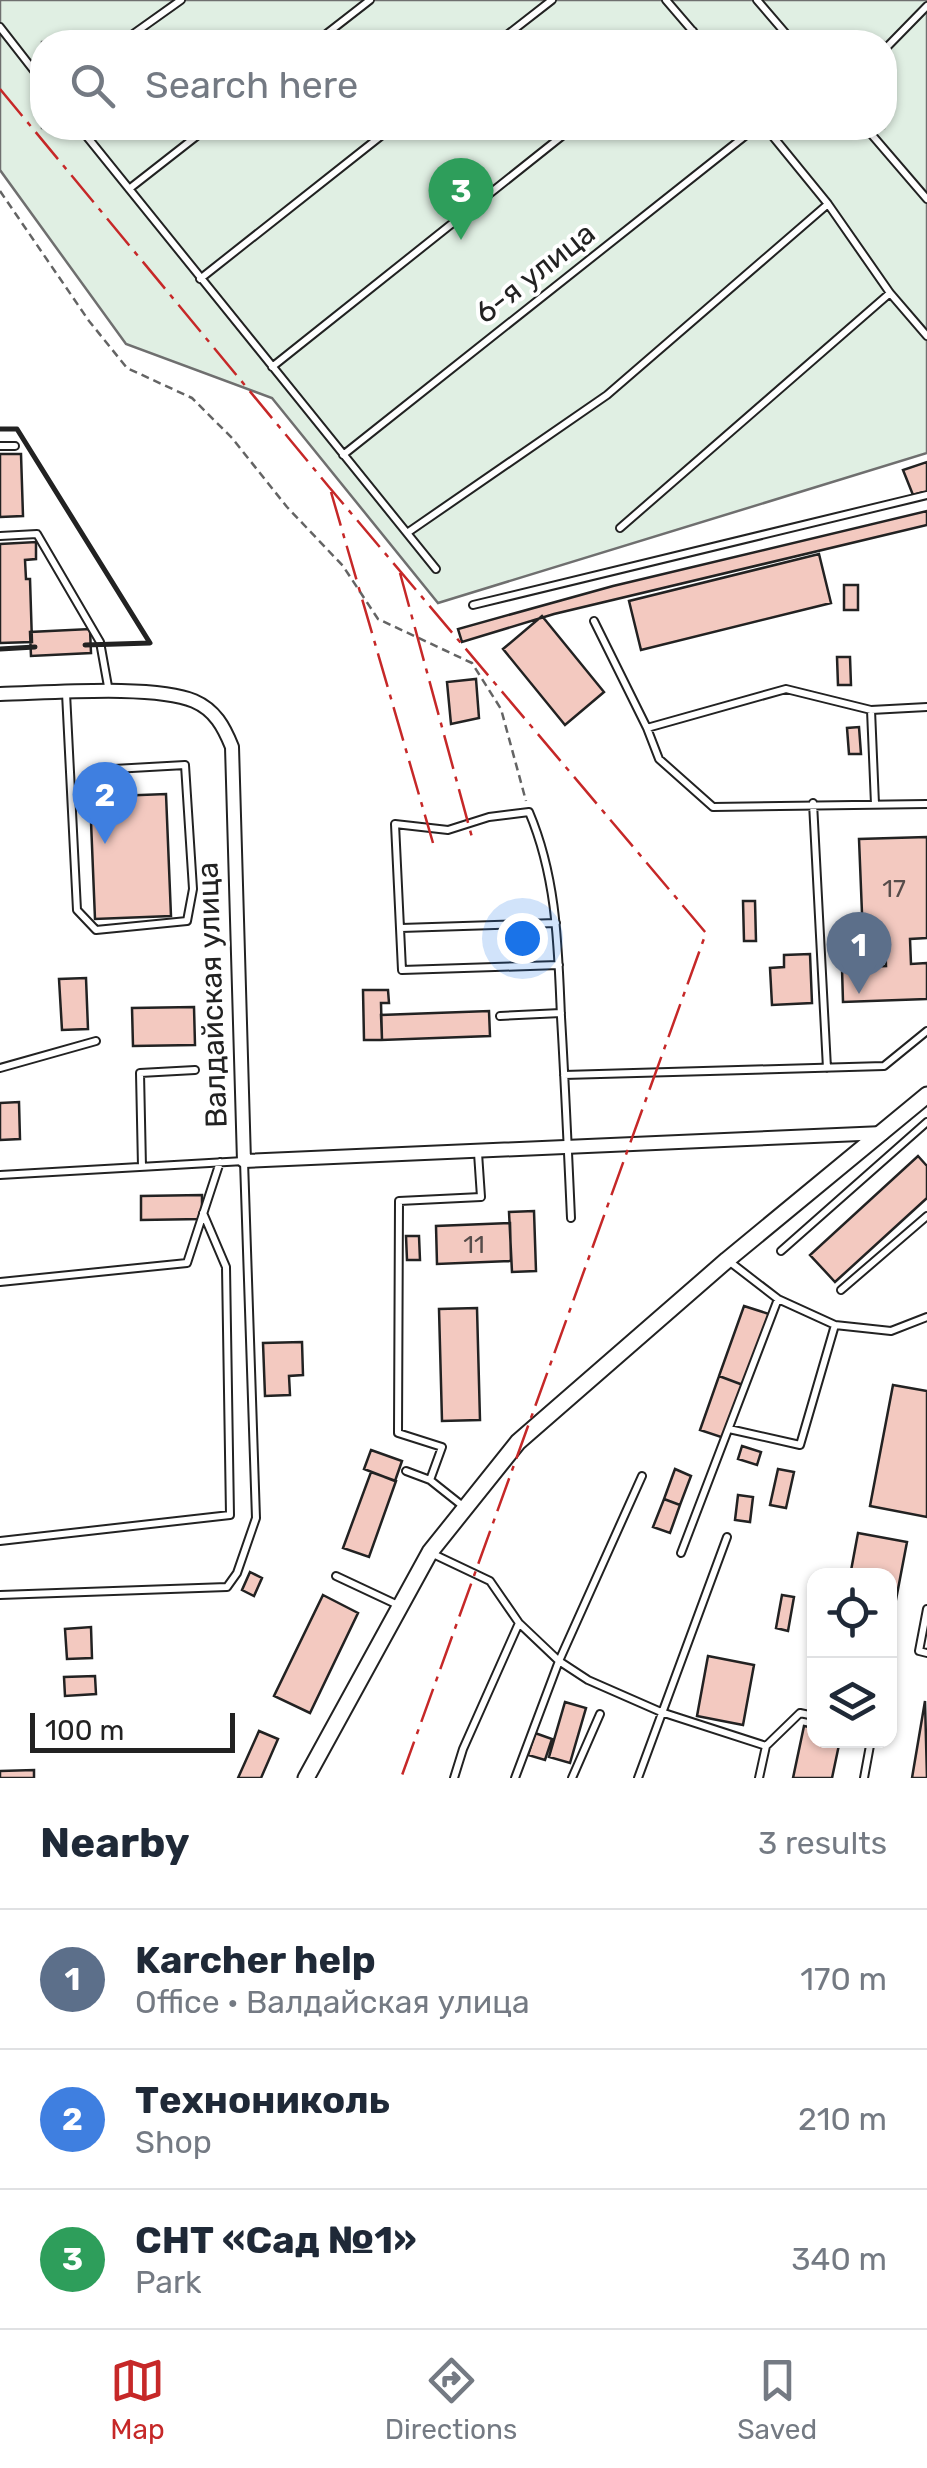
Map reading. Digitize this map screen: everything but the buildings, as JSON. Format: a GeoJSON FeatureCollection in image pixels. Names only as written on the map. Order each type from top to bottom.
{"type":"FeatureCollection","features":[{"type":"Feature","properties":{"kind":"street","name":"Валдайская улица"},"geometry":{"type":"LineString","coordinates":[[0,694],[168,692],[198,702],[222,722],[232,747],[244,1161],[883,1133]]}},
{"type":"Feature","properties":{"kind":"street"},"geometry":{"type":"LineString","coordinates":[[306,1778],[430,1552],[518,1442],[728,1260],[927,1096]]}},
{"type":"Feature","properties":{"kind":"lane"},"geometry":{"type":"LineString","coordinates":[[139,30],[181,0]]}},
{"type":"Feature","properties":{"kind":"lane"},"geometry":{"type":"LineString","coordinates":[[331,30],[370,0]]}},
{"type":"Feature","properties":{"kind":"lane"},"geometry":{"type":"LineString","coordinates":[[513,30],[552,0]]}},
{"type":"Feature","properties":{"kind":"lane"},"geometry":{"type":"LineString","coordinates":[[666,0],[692,30]]}},
{"type":"Feature","properties":{"kind":"lane"},"geometry":{"type":"LineString","coordinates":[[757,0],[783,30]]}},
{"type":"Feature","properties":{"kind":"lane"},"geometry":{"type":"LineString","coordinates":[[897,37],[927,6]]}},
{"type":"Feature","properties":{"kind":"lane"},"geometry":{"type":"LineString","coordinates":[[0,27],[30,65]]}},
{"type":"Feature","properties":{"kind":"lane"},"geometry":{"type":"LineString","coordinates":[[90,140],[436,568]]}},
{"type":"Feature","properties":{"kind":"lane"},"geometry":{"type":"LineString","coordinates":[[129,189],[192,140]]}},
{"type":"Feature","properties":{"kind":"lane"},"geometry":{"type":"LineString","coordinates":[[200,278],[376,140]]}},
{"type":"Feature","properties":{"kind":"lane"},"geometry":{"type":"LineString","coordinates":[[272,367],[557,140]]}},
{"type":"Feature","properties":{"kind":"lane","name":"6-я улица"},"geometry":{"type":"LineString","coordinates":[[343,454],[740,140]]}},
{"type":"Feature","properties":{"kind":"lane"},"geometry":{"type":"LineString","coordinates":[[776,140],[828,204],[890,293],[927,336]]}},
{"type":"Feature","properties":{"kind":"lane"},"geometry":{"type":"LineString","coordinates":[[876,140],[926,197]]}},
{"type":"Feature","properties":{"kind":"lane"},"geometry":{"type":"LineString","coordinates":[[408,534],[607,395],[828,204]]}},
{"type":"Feature","properties":{"kind":"lane"},"geometry":{"type":"LineString","coordinates":[[620,528],[890,293]]}},
{"type":"Feature","properties":{"kind":"lane"},"geometry":{"type":"LineString","coordinates":[[0,446],[16,446]]}},
{"type":"Feature","properties":{"kind":"lane"},"geometry":{"type":"LineString","coordinates":[[474,605],[927,495]]}},
{"type":"Feature","properties":{"kind":"lane"},"geometry":{"type":"LineString","coordinates":[[0,536],[36,534],[100,642],[110,693]]}},
{"type":"Feature","properties":{"kind":"lane"},"geometry":{"type":"LineString","coordinates":[[594,621],[659,759],[713,807],[927,804]]}},
{"type":"Feature","properties":{"kind":"lane"},"geometry":{"type":"LineString","coordinates":[[647,728],[786,689],[870,710],[927,707]]}},
{"type":"Feature","properties":{"kind":"lane"},"geometry":{"type":"LineString","coordinates":[[66,693],[76,910],[96,930],[187,921],[193,889],[185,765],[96,770]]}},
{"type":"Feature","properties":{"kind":"lane"},"geometry":{"type":"LineString","coordinates":[[870,710],[875,804]]}},
{"type":"Feature","properties":{"kind":"lane"},"geometry":{"type":"LineString","coordinates":[[813,804],[826,1068]]}},
{"type":"Feature","properties":{"kind":"lane"},"geometry":{"type":"LineString","coordinates":[[558,965],[402,970],[394,824],[448,830],[529,812],[545,849],[556,924],[571,1218]]}},
{"type":"Feature","properties":{"kind":"lane"},"geometry":{"type":"LineString","coordinates":[[401,928],[556,924]]}},
{"type":"Feature","properties":{"kind":"lane"},"geometry":{"type":"LineString","coordinates":[[500,1016],[561,1013]]}},
{"type":"Feature","properties":{"kind":"lane"},"geometry":{"type":"LineString","coordinates":[[564,1075],[884,1066],[927,1031]]}},
{"type":"Feature","properties":{"kind":"lane"},"geometry":{"type":"LineString","coordinates":[[0,1068],[96,1041]]}},
{"type":"Feature","properties":{"kind":"lane"},"geometry":{"type":"LineString","coordinates":[[142,1167],[140,1073],[194,1070]]}},
{"type":"Feature","properties":{"kind":"lane"},"geometry":{"type":"LineString","coordinates":[[781,1251],[926,1124],[912,1109]]}},
{"type":"Feature","properties":{"kind":"lane"},"geometry":{"type":"LineString","coordinates":[[430,1480],[442,1447],[398,1433],[398,1200],[481,1197],[478,1152]]}},
{"type":"Feature","properties":{"kind":"lane"},"geometry":{"type":"LineString","coordinates":[[0,1176],[244,1161],[256,1518],[237,1573],[227,1587],[0,1594]]}},
{"type":"Feature","properties":{"kind":"lane"},"geometry":{"type":"LineString","coordinates":[[0,1282],[187,1264],[220,1162]]}},
{"type":"Feature","properties":{"kind":"lane"},"geometry":{"type":"LineString","coordinates":[[0,1541],[230,1516],[226,1267],[204,1213]]}},
{"type":"Feature","properties":{"kind":"lane"},"geometry":{"type":"LineString","coordinates":[[841,1290],[927,1216]]}},
{"type":"Feature","properties":{"kind":"lane"},"geometry":{"type":"LineString","coordinates":[[728,1260],[778,1300],[835,1325],[891,1332],[927,1317]]}},
{"type":"Feature","properties":{"kind":"lane"},"geometry":{"type":"LineString","coordinates":[[682,1552],[778,1300]]}},
{"type":"Feature","properties":{"kind":"lane"},"geometry":{"type":"LineString","coordinates":[[729,1429],[800,1445],[835,1325]]}},
{"type":"Feature","properties":{"kind":"lane"},"geometry":{"type":"LineString","coordinates":[[406,1471],[430,1480],[465,1508]]}},
{"type":"Feature","properties":{"kind":"lane"},"geometry":{"type":"LineString","coordinates":[[515,1778],[559,1662],[642,1476]]}},
{"type":"Feature","properties":{"kind":"lane"},"geometry":{"type":"LineString","coordinates":[[638,1778],[727,1537]]}},
{"type":"Feature","properties":{"kind":"lane"},"geometry":{"type":"LineString","coordinates":[[430,1552],[490,1582],[519,1624],[559,1662],[588,1680],[661,1712],[766,1746]]}},
{"type":"Feature","properties":{"kind":"lane"},"geometry":{"type":"LineString","coordinates":[[336,1576],[401,1607]]}},
{"type":"Feature","properties":{"kind":"lane"},"geometry":{"type":"LineString","coordinates":[[927,1610],[919,1652],[927,1653]]}},
{"type":"Feature","properties":{"kind":"lane"},"geometry":{"type":"LineString","coordinates":[[454,1778],[463,1748],[519,1624]]}},
{"type":"Feature","properties":{"kind":"lane"},"geometry":{"type":"LineString","coordinates":[[759,1778],[766,1746],[800,1713],[807,1714]]}},
{"type":"Feature","properties":{"kind":"lane"},"geometry":{"type":"LineString","coordinates":[[572,1778],[600,1714]]}},
{"type":"Feature","properties":{"kind":"lane"},"geometry":{"type":"LineString","coordinates":[[864,1778],[870,1748]]}},
{"type":"Feature","properties":{"kind":"path"},"geometry":{"type":"LineString","coordinates":[[0,191],[88,320],[127,368],[192,398],[343,566],[378,619],[472,663],[501,709],[529,812]]}},
{"type":"Feature","properties":{"kind":"green space"},"geometry":{"type":"Polygon","coordinates":[[[0,0],[927,0],[927,453],[438,603],[272,398],[126,344],[0,170],[0,0]]]}},
{"type":"Feature","properties":{"kind":"wall"},"geometry":{"type":"LineString","coordinates":[[0,429],[17,429],[150,643],[85,645]]}},
{"type":"Feature","properties":{"kind":"wall"},"geometry":{"type":"LineString","coordinates":[[0,649],[35,647]]}},
{"type":"Feature","properties":{"kind":"power"},"geometry":{"type":"LineString","coordinates":[[0,89],[30,125]]}},
{"type":"Feature","properties":{"kind":"power"},"geometry":{"type":"LineString","coordinates":[[42,140],[706,933],[401,1778]]}},
{"type":"Feature","properties":{"kind":"power"},"geometry":{"type":"LineString","coordinates":[[331,492],[433,843]]}},
{"type":"Feature","properties":{"kind":"power"},"geometry":{"type":"LineString","coordinates":[[400,573],[473,841]]}},
{"type":"Feature","properties":{"kind":"place","name":"СНТ «Сад №1»"},"geometry":{"type":"Point","coordinates":[461,240]}},
{"type":"Feature","properties":{"kind":"place","name":"Технониколь"},"geometry":{"type":"Point","coordinates":[105,844]}},
{"type":"Feature","properties":{"kind":"place","name":"Karcher help"},"geometry":{"type":"Point","coordinates":[859,994]}}]}
